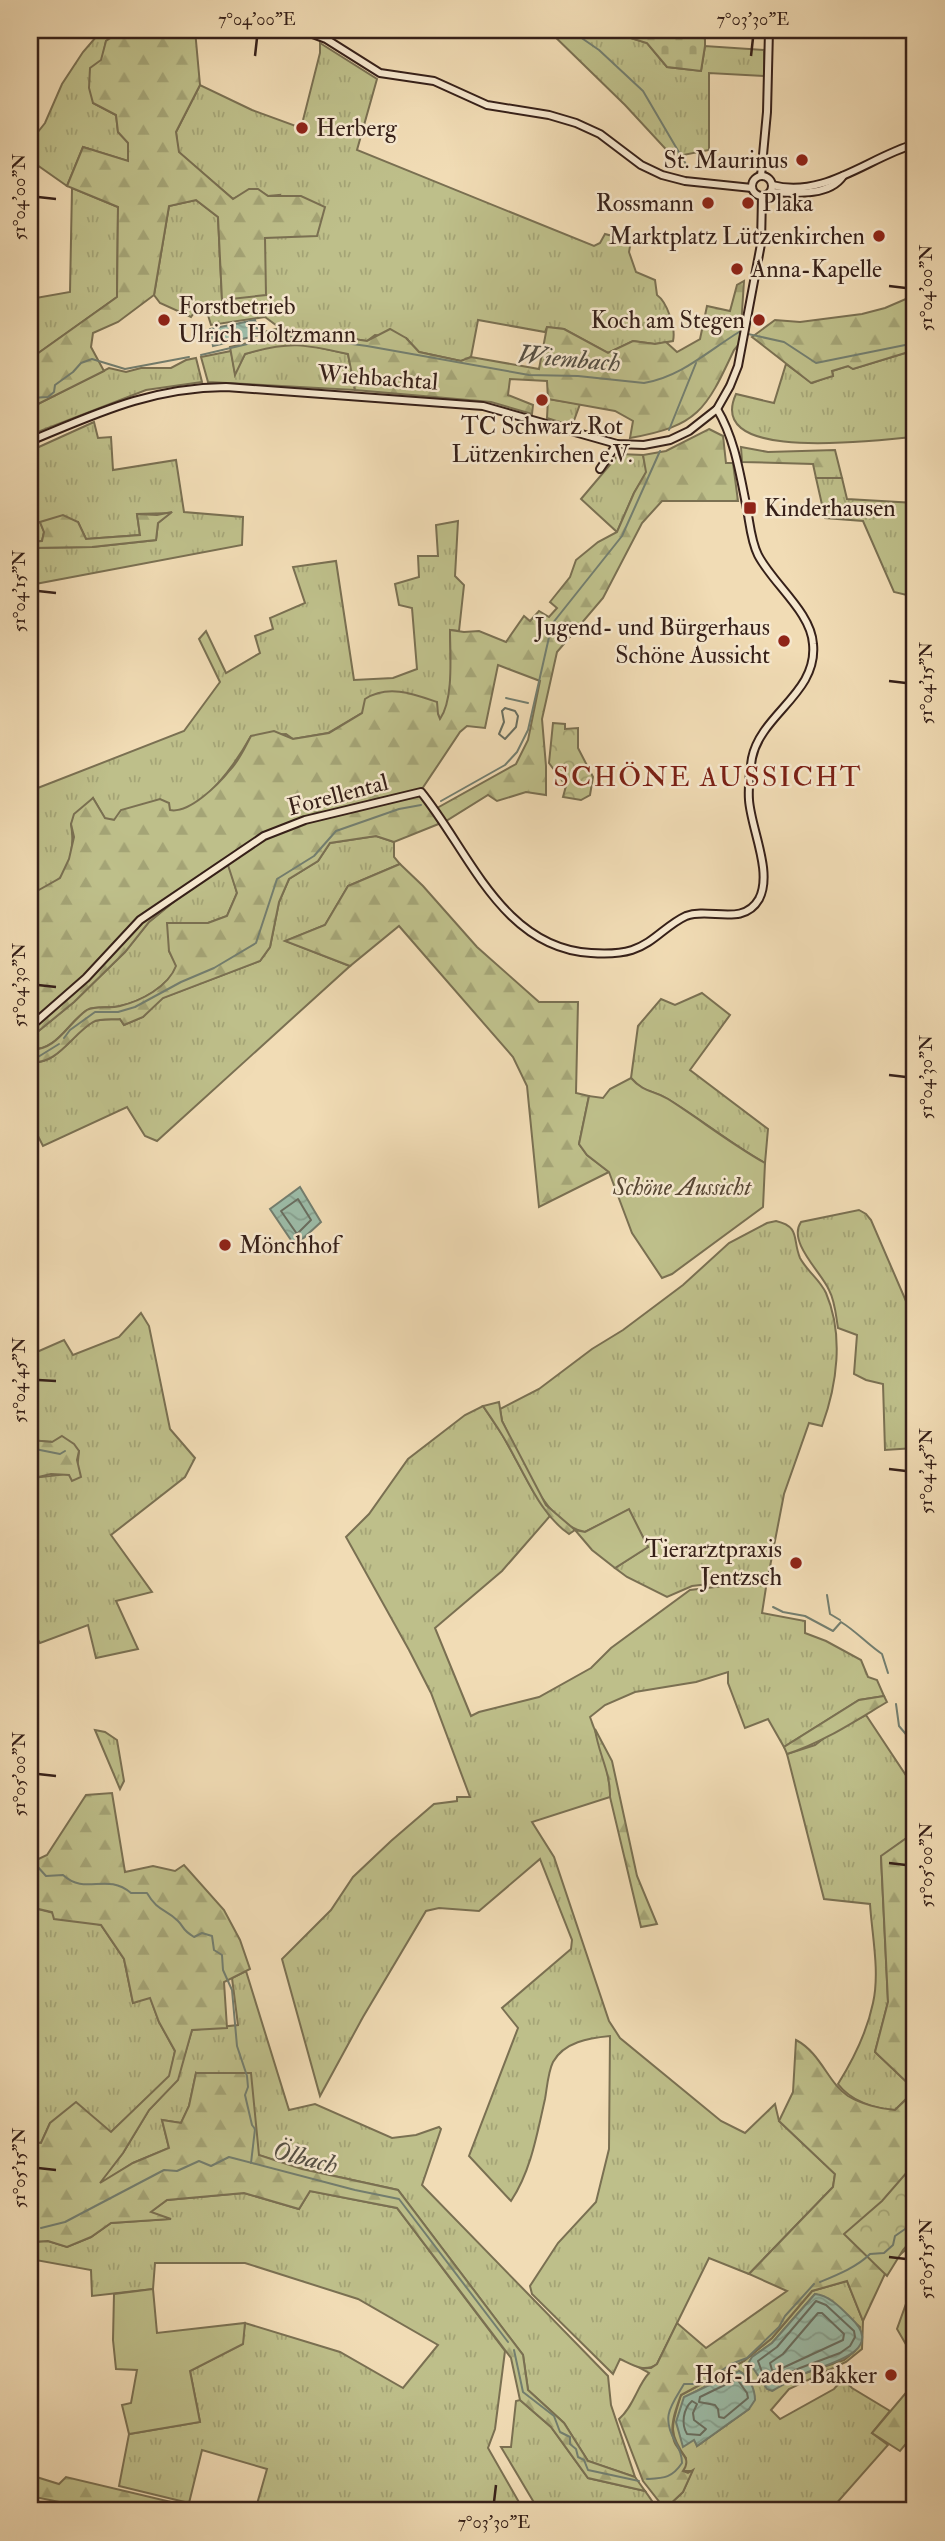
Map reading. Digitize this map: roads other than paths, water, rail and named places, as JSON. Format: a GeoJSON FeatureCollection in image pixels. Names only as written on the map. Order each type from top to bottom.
{"type":"FeatureCollection","features":[{"type":"Feature","properties":{"kind":"main road"},"geometry":{"type":"LineString","coordinates":[[302,30],[326,38],[380,73],[434,81],[486,105],[549,115],[576,123],[600,134],[641,165],[662,175],[685,181],[752,188]]}},
{"type":"Feature","properties":{"kind":"main road"},"geometry":{"type":"LineString","coordinates":[[761,176],[767,110],[769,30]]}},
{"type":"Feature","properties":{"kind":"main road"},"geometry":{"type":"LineString","coordinates":[[762,196],[772,188],[799,187],[843,176],[891,152],[915,144]]}},
{"type":"Feature","properties":{"kind":"main road"},"geometry":{"type":"LineString","coordinates":[[762,196],[755,194],[752,188],[755,178],[761,176],[770,179],[772,188]]}},
{"type":"Feature","properties":{"kind":"main road"},"geometry":{"type":"LineString","coordinates":[[717,409],[738,366],[761,244],[762,196]]}},
{"type":"Feature","properties":{"kind":"main road","name":"Wiehbachtal"},"geometry":{"type":"LineString","coordinates":[[30,441],[116,405],[183,389],[226,387],[482,406],[617,444],[644,445],[670,440],[689,431],[717,409]]}},
{"type":"Feature","properties":{"kind":"main road","name":"Forellental"},"geometry":{"type":"LineString","coordinates":[[30,1027],[86,978],[140,920],[264,836],[305,820],[421,792],[486,887],[513,919],[551,943],[575,952],[601,954],[629,951],[649,943],[688,915],[737,915],[752,907],[758,899],[763,879],[749,800],[753,755],[762,733],[808,675],[814,648],[810,629],[804,618],[757,553],[731,438],[717,409]]}},
{"type":"Feature","properties":{"kind":"main road"},"geometry":{"type":"LineString","coordinates":[[600,469],[617,444]]}},
{"type":"Feature","properties":{"kind":"water"},"geometry":{"type":"Polygon","coordinates":[[[255,320],[259,335],[213,346],[210,329],[255,320]]]}},
{"type":"Feature","properties":{"kind":"water"},"geometry":{"type":"Polygon","coordinates":[[[300,1187],[321,1222],[295,1246],[270,1209],[300,1187]]]}},
{"type":"Feature","properties":{"kind":"water"},"geometry":{"type":"Polygon","coordinates":[[[815,2294],[830,2299],[839,2306],[860,2329],[862,2339],[858,2347],[840,2360],[802,2375],[772,2391],[767,2389],[749,2362],[772,2343],[815,2294]]]}},
{"type":"Feature","properties":{"kind":"water"},"geometry":{"type":"Polygon","coordinates":[[[739,2371],[751,2383],[754,2392],[755,2400],[749,2409],[697,2446],[694,2440],[683,2447],[676,2422],[684,2397],[739,2371]]]}},
{"type":"Feature","properties":{"kind":"waterway"},"geometry":{"type":"LineString","coordinates":[[570,30],[599,50],[643,91],[687,166]]}},
{"type":"Feature","properties":{"kind":"waterway"},"geometry":{"type":"LineString","coordinates":[[713,323],[722,333]]}},
{"type":"Feature","properties":{"kind":"waterway","name":"Wiembach"},"geometry":{"type":"LineString","coordinates":[[201,355],[281,336],[300,337],[529,375],[578,376],[644,383],[682,369],[739,332],[784,342],[816,363],[915,343]]}},
{"type":"Feature","properties":{"kind":"waterway","name":"Wiembach"},"geometry":{"type":"LineString","coordinates":[[30,398],[48,397],[54,392],[55,385],[81,363],[92,359],[125,369],[189,357]]}},
{"type":"Feature","properties":{"kind":"waterway"},"geometry":{"type":"LineString","coordinates":[[669,430],[696,363]]}},
{"type":"Feature","properties":{"kind":"waterway"},"geometry":{"type":"LineString","coordinates":[[441,801],[505,765],[517,752],[528,730],[552,624],[622,536],[660,451]]}},
{"type":"Feature","properties":{"kind":"waterway"},"geometry":{"type":"LineString","coordinates":[[506,698],[528,703]]}},
{"type":"Feature","properties":{"kind":"waterway"},"geometry":{"type":"LineString","coordinates":[[64,1038],[70,1030],[95,1012],[118,1012],[135,1007],[214,968],[256,943],[277,879],[314,856],[336,831],[399,809],[421,805]]}},
{"type":"Feature","properties":{"kind":"waterway"},"geometry":{"type":"LineString","coordinates":[[30,1056],[38,1057],[59,1044]]}},
{"type":"Feature","properties":{"kind":"waterway"},"geometry":{"type":"LineString","coordinates":[[30,1448],[60,1454],[65,1451]]}},
{"type":"Feature","properties":{"kind":"waterway"},"geometry":{"type":"LineString","coordinates":[[827,1595],[830,1614],[840,1620]]}},
{"type":"Feature","properties":{"kind":"waterway"},"geometry":{"type":"LineString","coordinates":[[773,1607],[783,1612],[805,1616],[833,1631],[841,1622],[882,1654],[888,1673]]}},
{"type":"Feature","properties":{"kind":"waterway"},"geometry":{"type":"LineString","coordinates":[[896,1704],[899,1726],[915,1745]]}},
{"type":"Feature","properties":{"kind":"waterway"},"geometry":{"type":"LineString","coordinates":[[30,1865],[37,1866],[46,1876],[63,1875],[80,1884],[113,1884],[131,1893],[147,1893],[158,1907],[194,1937],[202,1933],[212,1936],[214,1950],[222,1955],[223,1970],[232,1990],[237,2046],[247,2076],[248,2087],[245,2095],[255,2129],[251,2163]]}},
{"type":"Feature","properties":{"kind":"waterway","name":"Ölbach"},"geometry":{"type":"LineString","coordinates":[[41,2228],[65,2222],[164,2170],[177,2171],[199,2161],[211,2166],[229,2157],[399,2199],[508,2342]]}},
{"type":"Feature","properties":{"kind":"waterway","name":"Ölbach"},"geometry":{"type":"LineString","coordinates":[[820,2282],[853,2267],[870,2254],[884,2253],[893,2245],[895,2236],[915,2218]]}},
{"type":"Feature","properties":{"kind":"waterway","name":"Ölbach"},"geometry":{"type":"LineString","coordinates":[[30,2230],[36,2229]]}},
{"type":"Feature","properties":{"kind":"waterway","name":"Ölbach"},"geometry":{"type":"LineString","coordinates":[[647,2479],[667,2476],[675,2472],[682,2463],[668,2418],[684,2384],[708,2380],[731,2364],[747,2358],[779,2327],[785,2316],[814,2284]]}},
{"type":"Feature","properties":{"kind":"waterway","name":"Ölbach"},"geometry":{"type":"LineString","coordinates":[[514,2350],[523,2392],[554,2416],[560,2432],[570,2437],[570,2444],[576,2449],[578,2457],[584,2460],[588,2470],[639,2481]]}},
{"type":"Feature","properties":{"kind":"place","name":"Herberg"},"geometry":{"type":"Point","coordinates":[302,128]}},
{"type":"Feature","properties":{"kind":"place","name":"St. Maurinus"},"geometry":{"type":"Point","coordinates":[802,160]}},
{"type":"Feature","properties":{"kind":"place","name":"Rossmann"},"geometry":{"type":"Point","coordinates":[708,203]}},
{"type":"Feature","properties":{"kind":"place","name":"Plaka"},"geometry":{"type":"Point","coordinates":[748,203]}},
{"type":"Feature","properties":{"kind":"place","name":"Marktplatz Lützenkirchen"},"geometry":{"type":"Point","coordinates":[879,236]}},
{"type":"Feature","properties":{"kind":"place","name":"Anna-Kapelle"},"geometry":{"type":"Point","coordinates":[737,269]}},
{"type":"Feature","properties":{"kind":"place","name":"Forstbetrieb Ulrich Holtzmann"},"geometry":{"type":"Point","coordinates":[164,320]}},
{"type":"Feature","properties":{"kind":"place","name":"Koch am Stegen"},"geometry":{"type":"Point","coordinates":[759,320]}},
{"type":"Feature","properties":{"kind":"place","name":"TC Schwarz Rot Lützenkirchen e.V."},"geometry":{"type":"Point","coordinates":[542,400]}},
{"type":"Feature","properties":{"kind":"place","name":"Kinderhausen"},"geometry":{"type":"Point","coordinates":[750,508]}},
{"type":"Feature","properties":{"kind":"place","name":"Jugend- und Bürgerhaus Schöne Aussicht"},"geometry":{"type":"Point","coordinates":[784,641]}},
{"type":"Feature","properties":{"kind":"place","name":"Mönchhof"},"geometry":{"type":"Point","coordinates":[225,1245]}},
{"type":"Feature","properties":{"kind":"place","name":"Tierarztpraxis Jentzsch"},"geometry":{"type":"Point","coordinates":[796,1563]}},
{"type":"Feature","properties":{"kind":"place","name":"Hof-Laden Bakker"},"geometry":{"type":"Point","coordinates":[891,2375]}},
{"type":"Feature","properties":{"kind":"district","name":"SCHÖNE AUSSICHT"},"geometry":{"type":"Point","coordinates":[708,777]}},
{"type":"Feature","properties":{"kind":"park label","name":"Schöne Aussicht"},"geometry":{"type":"Point","coordinates":[682,1187]}}]}
